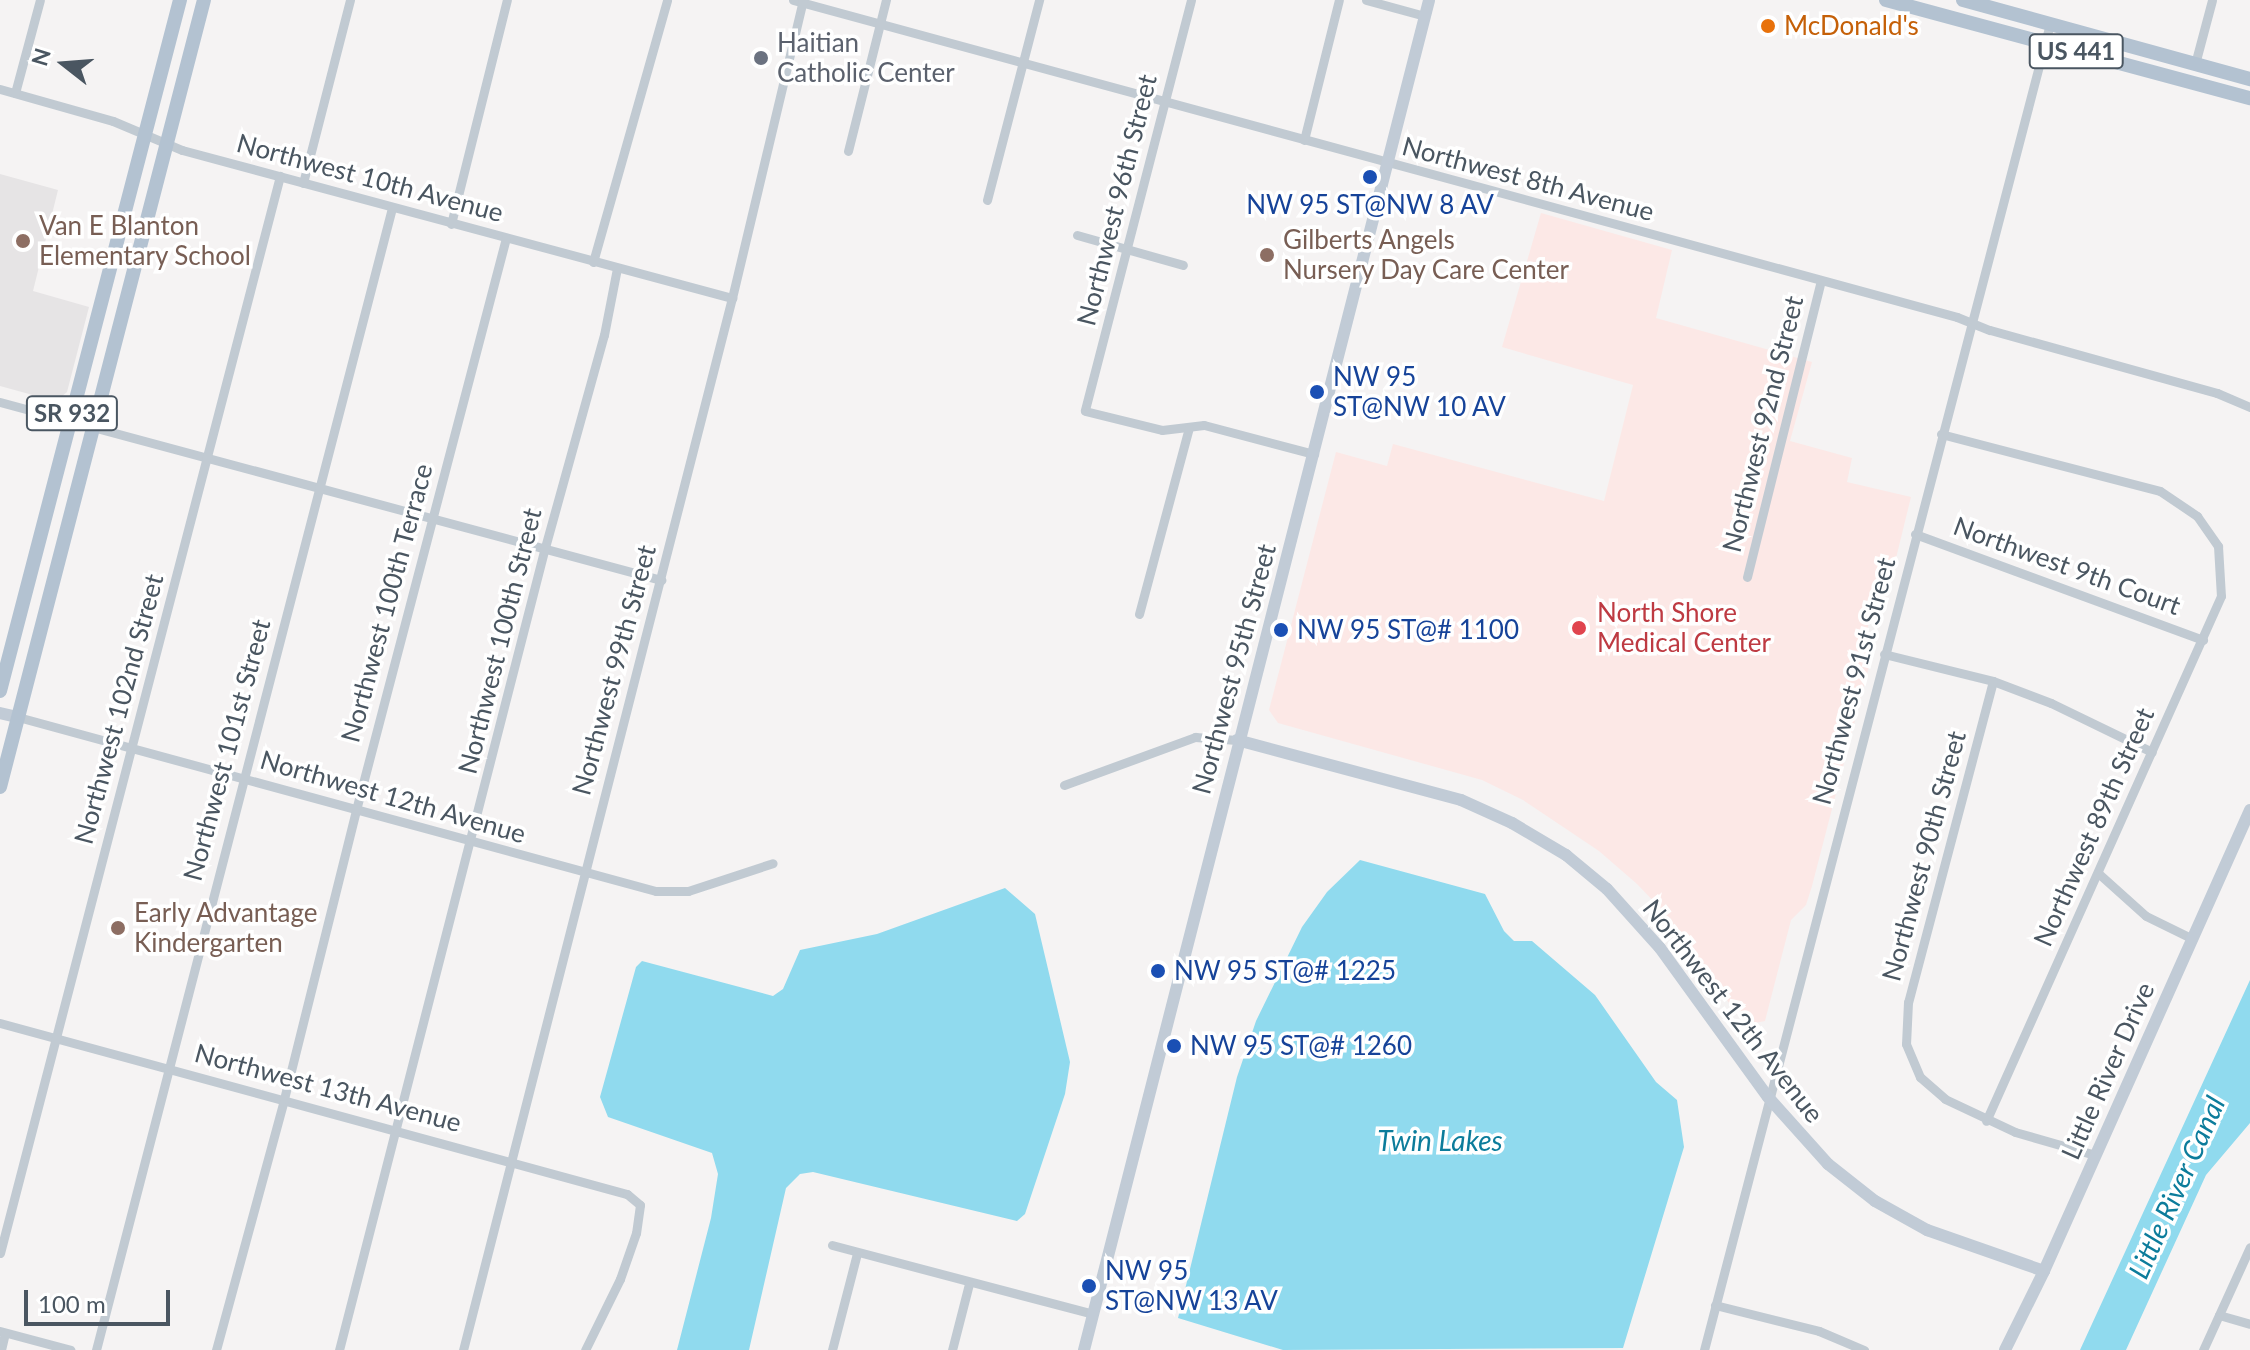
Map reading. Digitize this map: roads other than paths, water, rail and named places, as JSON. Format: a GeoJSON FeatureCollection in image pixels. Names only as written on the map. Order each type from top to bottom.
{"type":"FeatureCollection","features":[{"type":"Feature","properties":{"kind":"main road","name":"SR 932"},"geometry":{"type":"LineString","coordinates":[[0,691],[180,0]]}},
{"type":"Feature","properties":{"kind":"main road","name":"SR 932"},"geometry":{"type":"LineString","coordinates":[[0,787],[204,0]]}},
{"type":"Feature","properties":{"kind":"main road","name":"US 441"},"geometry":{"type":"LineString","coordinates":[[1886,0],[2250,98]]}},
{"type":"Feature","properties":{"kind":"main road","name":"US 441"},"geometry":{"type":"LineString","coordinates":[[1963,0],[2250,79]]}},
{"type":"Feature","properties":{"kind":"street"},"geometry":{"type":"LineString","coordinates":[[15,93],[40,0]]}},
{"type":"Feature","properties":{"kind":"street"},"geometry":{"type":"LineString","coordinates":[[303,183],[350,0]]}},
{"type":"Feature","properties":{"kind":"street"},"geometry":{"type":"LineString","coordinates":[[451,224],[507,0]]}},
{"type":"Feature","properties":{"kind":"street"},"geometry":{"type":"LineString","coordinates":[[593,262],[667,0]]}},
{"type":"Feature","properties":{"kind":"street"},"geometry":{"type":"LineString","coordinates":[[848,151],[886,0]]}},
{"type":"Feature","properties":{"kind":"street"},"geometry":{"type":"LineString","coordinates":[[987,200],[1039,0]]}},
{"type":"Feature","properties":{"kind":"street","name":"Northwest 96th Street"},"geometry":{"type":"LineString","coordinates":[[1189,428],[1162,430],[1085,411],[1191,0]]}},
{"type":"Feature","properties":{"kind":"street"},"geometry":{"type":"LineString","coordinates":[[1304,140],[1339,0]]}},
{"type":"Feature","properties":{"kind":"street"},"geometry":{"type":"LineString","coordinates":[[1366,0],[1425,16]]}},
{"type":"Feature","properties":{"kind":"street","name":"Northwest 95th Street"},"geometry":{"type":"LineString","coordinates":[[1084,1350],[1237,740],[1389,165],[1429,0]]}},
{"type":"Feature","properties":{"kind":"street"},"geometry":{"type":"LineString","coordinates":[[2195,64],[2212,0]]}},
{"type":"Feature","properties":{"kind":"street","name":"Northwest 8th Avenue"},"geometry":{"type":"LineString","coordinates":[[799,1],[1971,322],[2217,393],[2250,407]]}},
{"type":"Feature","properties":{"kind":"street","name":"Northwest 99th Street"},"geometry":{"type":"LineString","coordinates":[[463,1350],[732,298],[799,1]]}},
{"type":"Feature","properties":{"kind":"street","name":"Northwest 91st Street"},"geometry":{"type":"LineString","coordinates":[[1704,1350],[2050,24]]}},
{"type":"Feature","properties":{"kind":"street","name":"Northwest 10th Avenue"},"geometry":{"type":"LineString","coordinates":[[0,89],[113,121],[166,145],[732,298]]}},
{"type":"Feature","properties":{"kind":"street","name":"Northwest 102nd Street"},"geometry":{"type":"LineString","coordinates":[[0,1253],[280,176]]}},
{"type":"Feature","properties":{"kind":"street","name":"Northwest 101st Street"},"geometry":{"type":"LineString","coordinates":[[96,1350],[242,777],[392,208]]}},
{"type":"Feature","properties":{"kind":"street"},"geometry":{"type":"LineString","coordinates":[[1077,235],[1183,265]]}},
{"type":"Feature","properties":{"kind":"street","name":"Northwest 100th Terrace"},"geometry":{"type":"LineString","coordinates":[[216,1350],[284,1099],[356,810],[506,238]]}},
{"type":"Feature","properties":{"kind":"street","name":"Northwest 100th Street"},"geometry":{"type":"LineString","coordinates":[[339,1350],[544,551],[604,335],[617,268]]}},
{"type":"Feature","properties":{"kind":"street","name":"Northwest 92nd Street"},"geometry":{"type":"LineString","coordinates":[[1747,577],[1821,281]]}},
{"type":"Feature","properties":{"kind":"street"},"geometry":{"type":"LineString","coordinates":[[0,402],[431,521],[661,580]]}},
{"type":"Feature","properties":{"kind":"street"},"geometry":{"type":"LineString","coordinates":[[1139,614],[1189,428],[1204,425],[1314,454]]}},
{"type":"Feature","properties":{"kind":"street","name":"Northwest 89th Street"},"geometry":{"type":"LineString","coordinates":[[1941,434],[2160,491],[2197,516],[2218,546],[2221,596],[1986,1121]]}},
{"type":"Feature","properties":{"kind":"street","name":"Northwest 9th Court"},"geometry":{"type":"LineString","coordinates":[[1915,534],[2203,640]]}},
{"type":"Feature","properties":{"kind":"street"},"geometry":{"type":"LineString","coordinates":[[1884,654],[1993,681],[2051,703],[2152,752]]}},
{"type":"Feature","properties":{"kind":"street","name":"Northwest 90th Street"},"geometry":{"type":"LineString","coordinates":[[1986,1121],[1945,1099],[1920,1077],[1906,1044],[1908,1002],[1993,681]]}},
{"type":"Feature","properties":{"kind":"street","name":"Northwest 12th Avenue"},"geometry":{"type":"LineString","coordinates":[[0,713],[656,891],[679,893],[773,863]]}},
{"type":"Feature","properties":{"kind":"street","name":"Northwest 12th Avenue"},"geometry":{"type":"LineString","coordinates":[[1064,785],[1195,737],[1237,740],[1461,800],[1512,823],[1566,855],[1607,889],[1660,948],[1768,1097],[1828,1164],[1875,1201],[1927,1230],[2044,1271]]}},
{"type":"Feature","properties":{"kind":"street","name":"Little River Drive"},"geometry":{"type":"LineString","coordinates":[[2005,1350],[2044,1271],[2250,810]]}},
{"type":"Feature","properties":{"kind":"street"},"geometry":{"type":"LineString","coordinates":[[2098,873],[2146,916],[2191,938]]}},
{"type":"Feature","properties":{"kind":"street","name":"Northwest 13th Avenue"},"geometry":{"type":"LineString","coordinates":[[0,1023],[395,1127],[627,1194],[640,1205],[636,1233],[620,1279],[585,1350]]}},
{"type":"Feature","properties":{"kind":"street"},"geometry":{"type":"LineString","coordinates":[[1986,1121],[2095,1155]]}},
{"type":"Feature","properties":{"kind":"street"},"geometry":{"type":"LineString","coordinates":[[832,1245],[969,1284],[1093,1314]]}},
{"type":"Feature","properties":{"kind":"street"},"geometry":{"type":"LineString","coordinates":[[2203,1350],[2250,1247]]}},
{"type":"Feature","properties":{"kind":"street"},"geometry":{"type":"LineString","coordinates":[[832,1350],[857,1253]]}},
{"type":"Feature","properties":{"kind":"street"},"geometry":{"type":"LineString","coordinates":[[952,1350],[969,1284]]}},
{"type":"Feature","properties":{"kind":"street"},"geometry":{"type":"LineString","coordinates":[[1715,1305],[1819,1331],[1864,1350]]}},
{"type":"Feature","properties":{"kind":"street"},"geometry":{"type":"LineString","coordinates":[[2219,1315],[2250,1324]]}},
{"type":"Feature","properties":{"kind":"street"},"geometry":{"type":"LineString","coordinates":[[1,1350],[3,1332],[71,1350]]}},
{"type":"Feature","properties":{"kind":"water","name":"Twin Lakes"},"geometry":{"type":"Polygon","coordinates":[[[1360,860],[1485,894],[1504,931],[1514,941],[1532,941],[1595,995],[1656,1082],[1677,1100],[1684,1147],[1623,1348],[1283,1350],[1178,1318],[1237,1077],[1256,1021],[1302,927],[1327,892],[1360,860]]]}},
{"type":"Feature","properties":{"kind":"water"},"geometry":{"type":"Polygon","coordinates":[[[1005,888],[1035,914],[1070,1062],[1065,1094],[1025,1214],[1017,1221],[813,1172],[800,1174],[786,1188],[749,1350],[677,1350],[711,1218],[718,1174],[712,1153],[608,1117],[600,1097],[636,967],[642,961],[773,996],[783,989],[800,950],[877,934],[1005,888]]]}},
{"type":"Feature","properties":{"kind":"water","name":"Little River Canal"},"geometry":{"type":"Polygon","coordinates":[[[2250,980],[2250,1123],[2206,1175],[2126,1350],[2080,1350],[2250,980]]]}},
{"type":"Feature","properties":{"kind":"place","name":"McDonald's"},"geometry":{"type":"Point","coordinates":[1768,26]}},
{"type":"Feature","properties":{"kind":"place","name":"Haitian Catholic Center"},"geometry":{"type":"Point","coordinates":[761,58]}},
{"type":"Feature","properties":{"kind":"place","name":"NW 95 ST@NW 8 AV"},"geometry":{"type":"Point","coordinates":[1370,177]}},
{"type":"Feature","properties":{"kind":"place","name":"Van E Blanton Elementary School"},"geometry":{"type":"Point","coordinates":[23,241]}},
{"type":"Feature","properties":{"kind":"place","name":"Gilberts Angels Nursery Day Care Center"},"geometry":{"type":"Point","coordinates":[1267,255]}},
{"type":"Feature","properties":{"kind":"place","name":"NW 95 ST@NW 10 AV"},"geometry":{"type":"Point","coordinates":[1317,392]}},
{"type":"Feature","properties":{"kind":"place","name":"North Shore Medical Center"},"geometry":{"type":"Point","coordinates":[1579,628]}},
{"type":"Feature","properties":{"kind":"place","name":"NW 95 ST@# 1100"},"geometry":{"type":"Point","coordinates":[1281,630]}},
{"type":"Feature","properties":{"kind":"place","name":"Early Advantage Kindergarten"},"geometry":{"type":"Point","coordinates":[118,928]}},
{"type":"Feature","properties":{"kind":"place","name":"NW 95 ST@# 1225"},"geometry":{"type":"Point","coordinates":[1158,971]}},
{"type":"Feature","properties":{"kind":"place","name":"NW 95 ST@# 1260"},"geometry":{"type":"Point","coordinates":[1174,1046]}},
{"type":"Feature","properties":{"kind":"place","name":"NW 95 ST@NW 13 AV"},"geometry":{"type":"Point","coordinates":[1089,1286]}}]}
